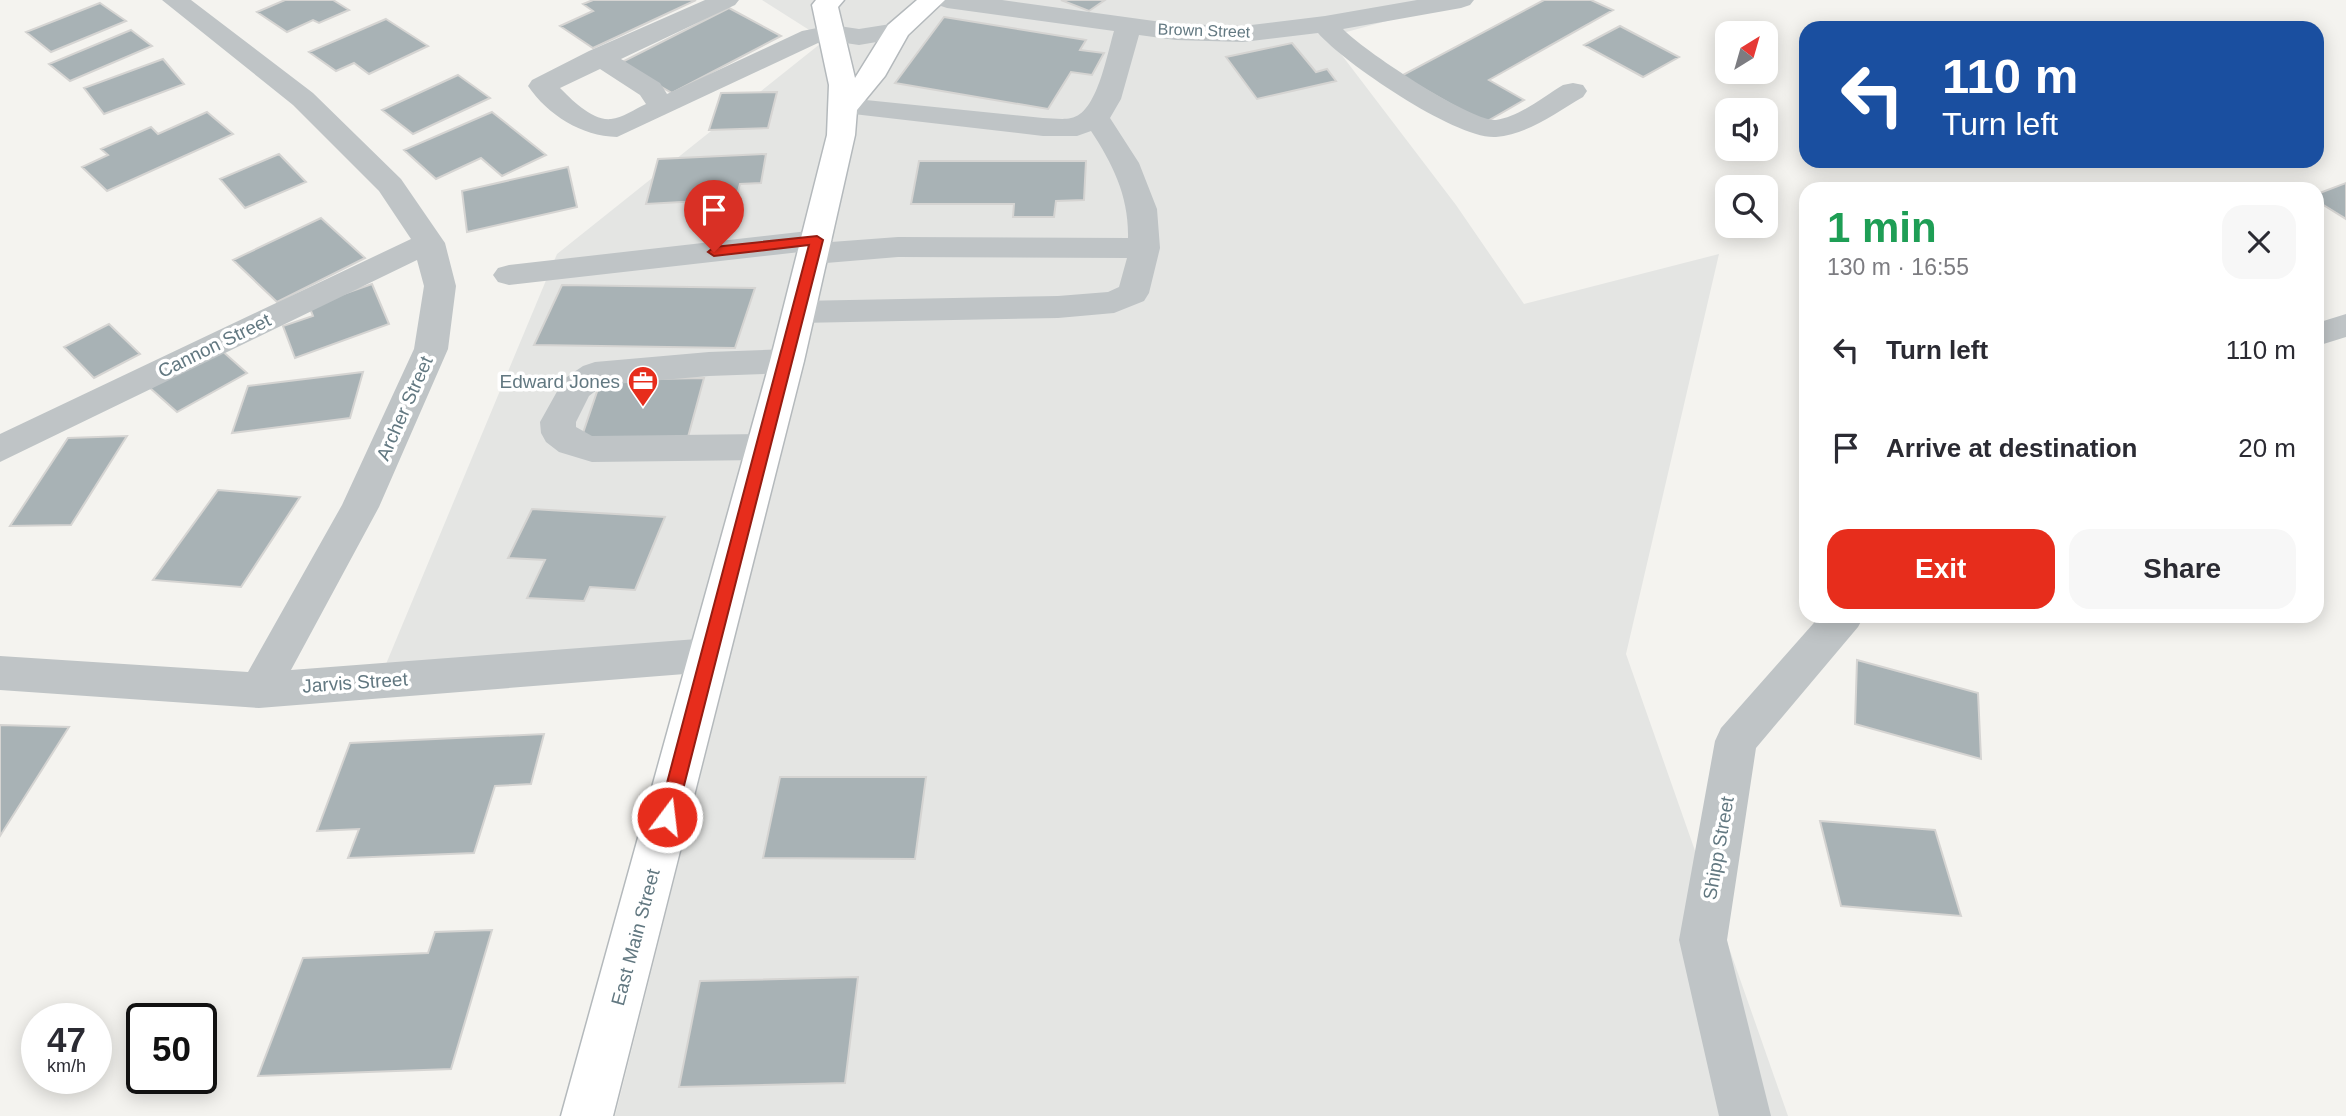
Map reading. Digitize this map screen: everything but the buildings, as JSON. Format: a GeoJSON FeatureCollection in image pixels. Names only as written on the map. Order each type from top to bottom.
{"type":"FeatureCollection","features":[{"type":"Feature","properties":{"kind":"main road","name":"East Main Street"},"geometry":{"type":"LineString","coordinates":[[587,1116],[787,360],[846,106],[841,60],[825,5],[831,0]]}},
{"type":"Feature","properties":{"kind":"main road","name":"East Main Street"},"geometry":{"type":"LineString","coordinates":[[846,106],[872,76],[897,31],[932,0]]}},
{"type":"Feature","properties":{"kind":"street","name":"Archer Street"},"geometry":{"type":"LineString","coordinates":[[175,0],[303,99],[390,185],[429,243],[440,286],[431,349],[360,506],[258,690]]}},
{"type":"Feature","properties":{"kind":"street"},"geometry":{"type":"LineString","coordinates":[[726,0],[599,57],[542,86],[587,124],[602,130],[617,128],[811,37],[832,33],[859,37],[897,31]]}},
{"type":"Feature","properties":{"kind":"street","name":"Brown Street"},"geometry":{"type":"LineString","coordinates":[[947,0],[1176,32],[1243,34],[1325,24],[1461,0]]}},
{"type":"Feature","properties":{"kind":"street"},"geometry":{"type":"LineString","coordinates":[[1325,24],[1333,37],[1355,54],[1483,128],[1495,130],[1511,125],[1573,91]]}},
{"type":"Feature","properties":{"kind":"street"},"geometry":{"type":"LineString","coordinates":[[846,106],[1043,127],[1077,127],[1096,118],[1107,99],[1129,25]]}},
{"type":"Feature","properties":{"kind":"street"},"geometry":{"type":"LineString","coordinates":[[599,57],[650,89],[662,107]]}},
{"type":"Feature","properties":{"kind":"street"},"geometry":{"type":"LineString","coordinates":[[798,312],[1058,307],[1114,302],[1133,293],[1144,248],[1142,201],[1123,157],[1096,118]]}},
{"type":"Feature","properties":{"kind":"street","name":"Cannon Street"},"geometry":{"type":"LineString","coordinates":[[0,449],[384,262],[429,243]]}},
{"type":"Feature","properties":{"kind":"street"},"geometry":{"type":"LineString","coordinates":[[509,275],[815,247],[1144,248]]}},
{"type":"Feature","properties":{"kind":"street"},"geometry":{"type":"LineString","coordinates":[[2324,333],[2346,325]]}},
{"type":"Feature","properties":{"kind":"street"},"geometry":{"type":"LineString","coordinates":[[764,447],[592,449],[564,438],[559,433],[558,422],[576,388],[595,374],[787,360]]}},
{"type":"Feature","properties":{"kind":"street","name":"Shipp Street"},"geometry":{"type":"LineString","coordinates":[[1745,1116],[1703,940],[1737,741],[1838,623]]}},
{"type":"Feature","properties":{"kind":"street","name":"Jarvis Street"},"geometry":{"type":"LineString","coordinates":[[0,673],[258,690],[710,655]]}},
{"type":"Feature","properties":{"kind":"shaded area"},"geometry":{"type":"Polygon","coordinates":[[[762,0],[1464,0],[1328,37],[1456,205],[1524,304],[1719,254],[1626,654],[1788,1116],[615,1116],[729,662],[381,676],[557,254],[825,40],[762,0]]]}},
{"type":"Feature","properties":{"kind":"place","name":"Edward Jones"},"geometry":{"type":"Point","coordinates":[643,408]}},
{"type":"Feature","properties":{"kind":"route"},"geometry":{"type":"LineString","coordinates":[[667,817],[817,240],[714,252]]}}]}
